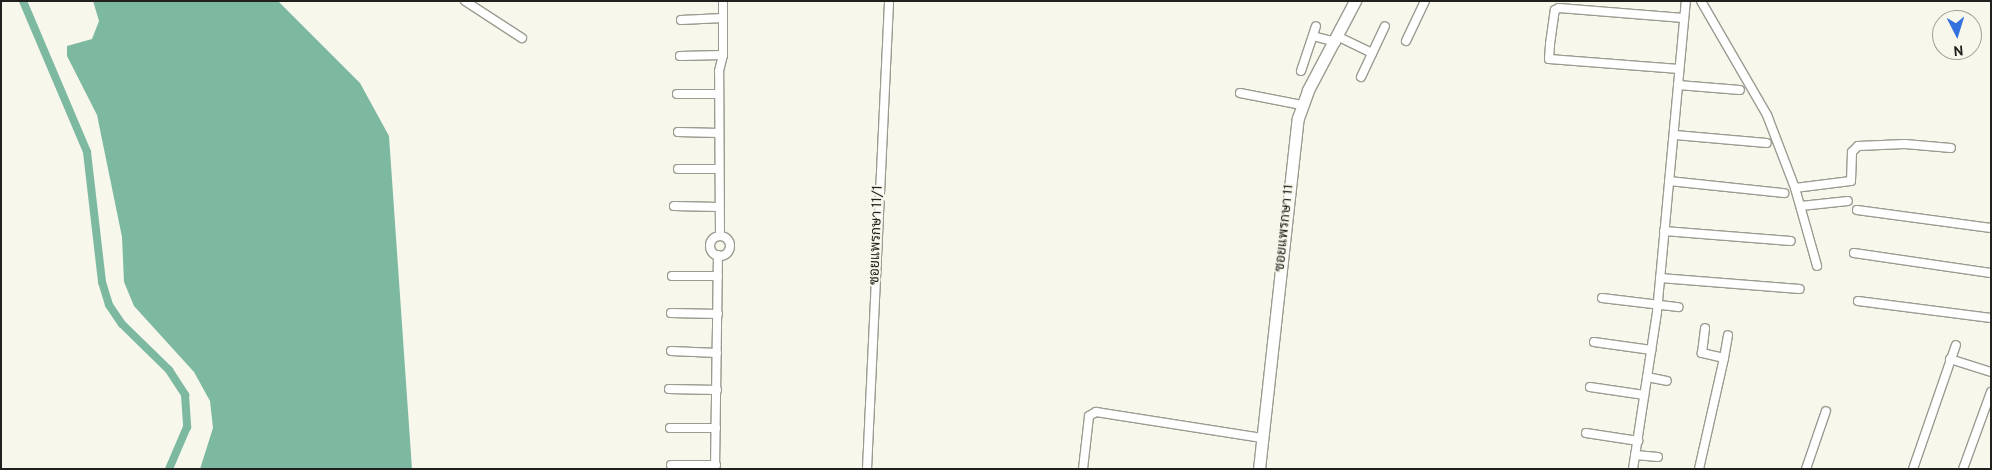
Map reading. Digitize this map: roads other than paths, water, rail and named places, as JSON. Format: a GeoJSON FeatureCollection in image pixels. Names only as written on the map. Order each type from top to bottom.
{"type":"FeatureCollection","features":[{"type":"Feature","properties":{"kind":"street"},"geometry":{"type":"LineString","coordinates":[[465,1],[522,38]]}},
{"type":"Feature","properties":{"kind":"street"},"geometry":{"type":"LineString","coordinates":[[720,236],[719,71],[724,55],[723,1]]}},
{"type":"Feature","properties":{"kind":"street","name":"ซอยแพรกษา 11/1"},"geometry":{"type":"LineString","coordinates":[[868,469],[889,1]]}},
{"type":"Feature","properties":{"kind":"street","name":"ซอยแพรกษา 11"},"geometry":{"type":"LineString","coordinates":[[1259,469],[1294,139],[1302,105],[1338,40],[1355,1]]}},
{"type":"Feature","properties":{"kind":"street"},"geometry":{"type":"LineString","coordinates":[[1406,41],[1424,1]]}},
{"type":"Feature","properties":{"kind":"street"},"geometry":{"type":"LineString","coordinates":[[1633,469],[1657,305],[1686,1]]}},
{"type":"Feature","properties":{"kind":"street"},"geometry":{"type":"LineString","coordinates":[[1701,1],[1766,115],[1795,188],[1817,266]]}},
{"type":"Feature","properties":{"kind":"street"},"geometry":{"type":"LineString","coordinates":[[1679,69],[1549,59],[1551,36],[1555,10],[1559,8],[1684,18]]}},
{"type":"Feature","properties":{"kind":"street"},"geometry":{"type":"LineString","coordinates":[[681,20],[723,18]]}},
{"type":"Feature","properties":{"kind":"street"},"geometry":{"type":"LineString","coordinates":[[1301,70],[1316,26]]}},
{"type":"Feature","properties":{"kind":"street"},"geometry":{"type":"LineString","coordinates":[[1361,77],[1385,26]]}},
{"type":"Feature","properties":{"kind":"street"},"geometry":{"type":"LineString","coordinates":[[1312,36],[1338,40],[1372,52]]}},
{"type":"Feature","properties":{"kind":"street"},"geometry":{"type":"LineString","coordinates":[[680,56],[724,55]]}},
{"type":"Feature","properties":{"kind":"street"},"geometry":{"type":"LineString","coordinates":[[1678,85],[1740,90]]}},
{"type":"Feature","properties":{"kind":"street"},"geometry":{"type":"LineString","coordinates":[[678,94],[719,94]]}},
{"type":"Feature","properties":{"kind":"street"},"geometry":{"type":"LineString","coordinates":[[1240,94],[1302,105]]}},
{"type":"Feature","properties":{"kind":"street"},"geometry":{"type":"LineString","coordinates":[[678,132],[719,133]]}},
{"type":"Feature","properties":{"kind":"street"},"geometry":{"type":"LineString","coordinates":[[1674,135],[1767,143]]}},
{"type":"Feature","properties":{"kind":"street"},"geometry":{"type":"LineString","coordinates":[[1795,188],[1851,181],[1852,152],[1858,146],[1905,144],[1951,148]]}},
{"type":"Feature","properties":{"kind":"street"},"geometry":{"type":"LineString","coordinates":[[678,169],[719,169]]}},
{"type":"Feature","properties":{"kind":"street"},"geometry":{"type":"LineString","coordinates":[[1669,181],[1784,193]]}},
{"type":"Feature","properties":{"kind":"street"},"geometry":{"type":"LineString","coordinates":[[1801,206],[1848,201]]}},
{"type":"Feature","properties":{"kind":"street"},"geometry":{"type":"LineString","coordinates":[[674,206],[719,207]]}},
{"type":"Feature","properties":{"kind":"street"},"geometry":{"type":"LineString","coordinates":[[1857,210],[1991,228]]}},
{"type":"Feature","properties":{"kind":"street"},"geometry":{"type":"LineString","coordinates":[[1664,231],[1791,241]]}},
{"type":"Feature","properties":{"kind":"street"},"geometry":{"type":"LineString","coordinates":[[718,255],[726,254],[730,245],[728,240],[720,236]]}},
{"type":"Feature","properties":{"kind":"street"},"geometry":{"type":"LineString","coordinates":[[671,464],[716,467],[718,255],[710,246],[711,241],[720,236]]}},
{"type":"Feature","properties":{"kind":"street"},"geometry":{"type":"LineString","coordinates":[[1854,253],[1991,273]]}},
{"type":"Feature","properties":{"kind":"street"},"geometry":{"type":"LineString","coordinates":[[672,276],[718,276]]}},
{"type":"Feature","properties":{"kind":"street"},"geometry":{"type":"LineString","coordinates":[[1660,278],[1800,289]]}},
{"type":"Feature","properties":{"kind":"street"},"geometry":{"type":"LineString","coordinates":[[1602,298],[1678,307]]}},
{"type":"Feature","properties":{"kind":"street"},"geometry":{"type":"LineString","coordinates":[[1858,301],[1991,318]]}},
{"type":"Feature","properties":{"kind":"street"},"geometry":{"type":"LineString","coordinates":[[671,313],[718,314]]}},
{"type":"Feature","properties":{"kind":"street"},"geometry":{"type":"LineString","coordinates":[[1705,328],[1702,353],[1724,358]]}},
{"type":"Feature","properties":{"kind":"street"},"geometry":{"type":"LineString","coordinates":[[1699,469],[1728,335]]}},
{"type":"Feature","properties":{"kind":"street"},"geometry":{"type":"LineString","coordinates":[[1594,342],[1651,350]]}},
{"type":"Feature","properties":{"kind":"street"},"geometry":{"type":"LineString","coordinates":[[1913,469],[1956,345]]}},
{"type":"Feature","properties":{"kind":"street"},"geometry":{"type":"LineString","coordinates":[[671,351],[717,353]]}},
{"type":"Feature","properties":{"kind":"street"},"geometry":{"type":"LineString","coordinates":[[1950,359],[1991,372]]}},
{"type":"Feature","properties":{"kind":"street"},"geometry":{"type":"LineString","coordinates":[[1647,377],[1667,381]]}},
{"type":"Feature","properties":{"kind":"street"},"geometry":{"type":"LineString","coordinates":[[1590,387],[1644,395]]}},
{"type":"Feature","properties":{"kind":"street"},"geometry":{"type":"LineString","coordinates":[[669,389],[717,390]]}},
{"type":"Feature","properties":{"kind":"street"},"geometry":{"type":"LineString","coordinates":[[1963,469],[1991,392]]}},
{"type":"Feature","properties":{"kind":"street"},"geometry":{"type":"LineString","coordinates":[[1806,469],[1826,411]]}},
{"type":"Feature","properties":{"kind":"street"},"geometry":{"type":"LineString","coordinates":[[1083,469],[1089,416],[1096,412],[1262,438]]}},
{"type":"Feature","properties":{"kind":"street"},"geometry":{"type":"LineString","coordinates":[[670,428],[716,428]]}},
{"type":"Feature","properties":{"kind":"street"},"geometry":{"type":"LineString","coordinates":[[1586,433],[1638,441]]}},
{"type":"Feature","properties":{"kind":"street"},"geometry":{"type":"LineString","coordinates":[[1635,455],[1658,457]]}},
{"type":"Feature","properties":{"kind":"waterway"},"geometry":{"type":"LineString","coordinates":[[23,1],[87,152],[102,282],[109,305],[122,324],[169,370],[185,395],[187,427],[169,469]]}}]}
